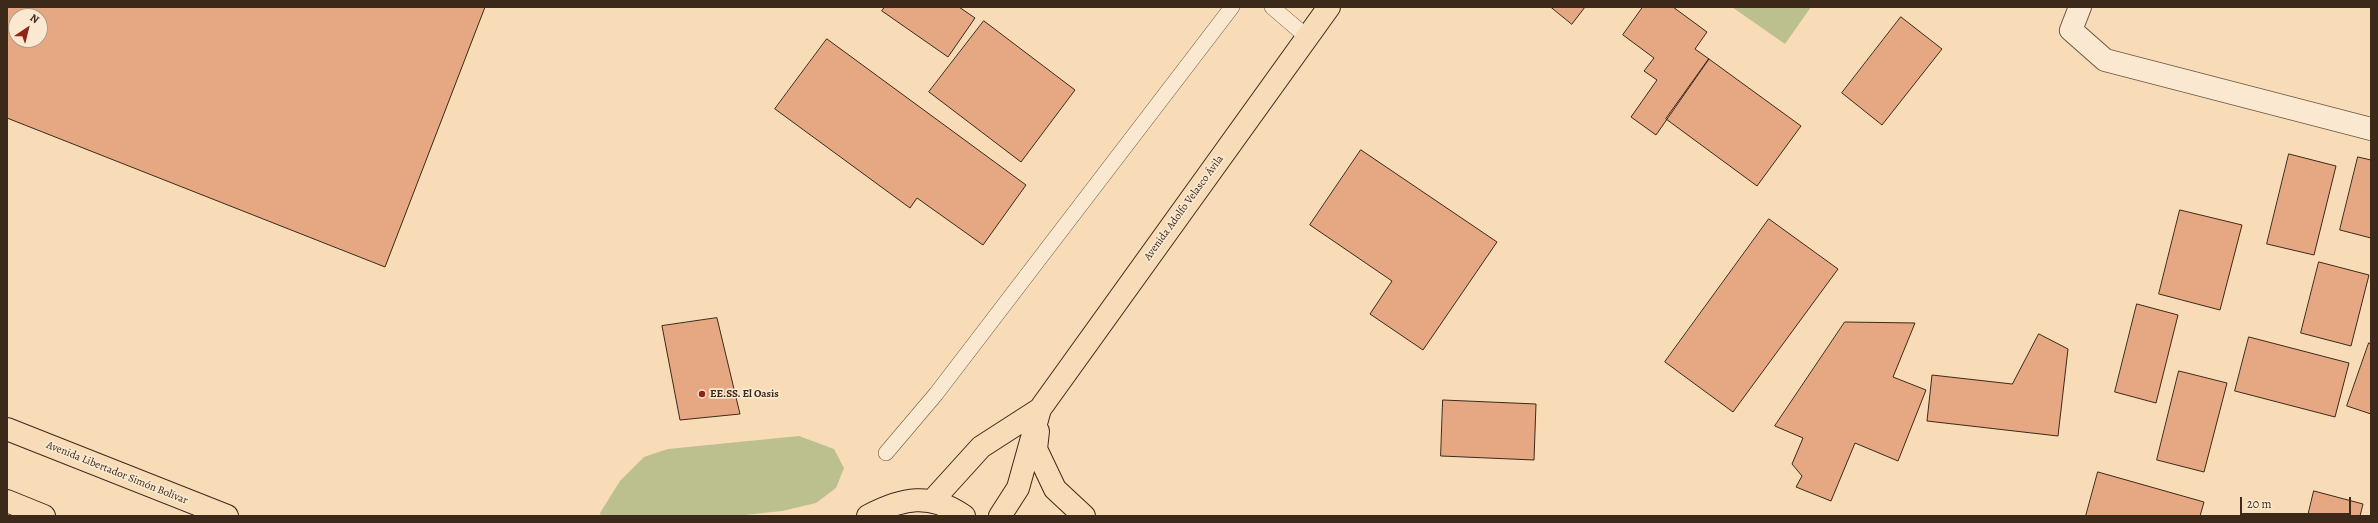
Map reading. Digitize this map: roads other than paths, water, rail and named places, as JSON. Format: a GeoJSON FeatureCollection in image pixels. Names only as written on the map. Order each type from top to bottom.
{"type":"FeatureCollection","features":[{"type":"Feature","properties":{"kind":"main road","name":"Avenida Adolfo Velasco Ávila"},"geometry":{"type":"LineString","coordinates":[[1000,516],[1018,488],[1040,410],[1328,7]]}},
{"type":"Feature","properties":{"kind":"main road","name":"Avenida Adolfo Velasco Ávila"},"geometry":{"type":"LineString","coordinates":[[932,501],[981,447],[1040,410]]}},
{"type":"Feature","properties":{"kind":"main road"},"geometry":{"type":"LineString","coordinates":[[1040,410],[1036,449],[1055,489],[1084,516]]}},
{"type":"Feature","properties":{"kind":"main road","name":"Avenida Libertador Simón Bolívar"},"geometry":{"type":"LineString","coordinates":[[7,429],[227,516]]}},
{"type":"Feature","properties":{"kind":"main road"},"geometry":{"type":"LineString","coordinates":[[868,516],[891,504],[919,499],[932,501],[953,508],[964,516]]}},
{"type":"Feature","properties":{"kind":"main road"},"geometry":{"type":"LineString","coordinates":[[7,502],[44,516]]}},
{"type":"Feature","properties":{"kind":"street"},"geometry":{"type":"LineString","coordinates":[[2080,7],[2071,30],[2105,60],[2371,128]]}},
{"type":"Feature","properties":{"kind":"lane"},"geometry":{"type":"LineString","coordinates":[[886,453],[945,381],[1232,7]]}},
{"type":"Feature","properties":{"kind":"lane"},"geometry":{"type":"LineString","coordinates":[[1272,7],[1307,37]]}},
{"type":"Feature","properties":{"kind":"place","name":"EE.SS. El Oasis"},"geometry":{"type":"Point","coordinates":[702,394]}}]}
